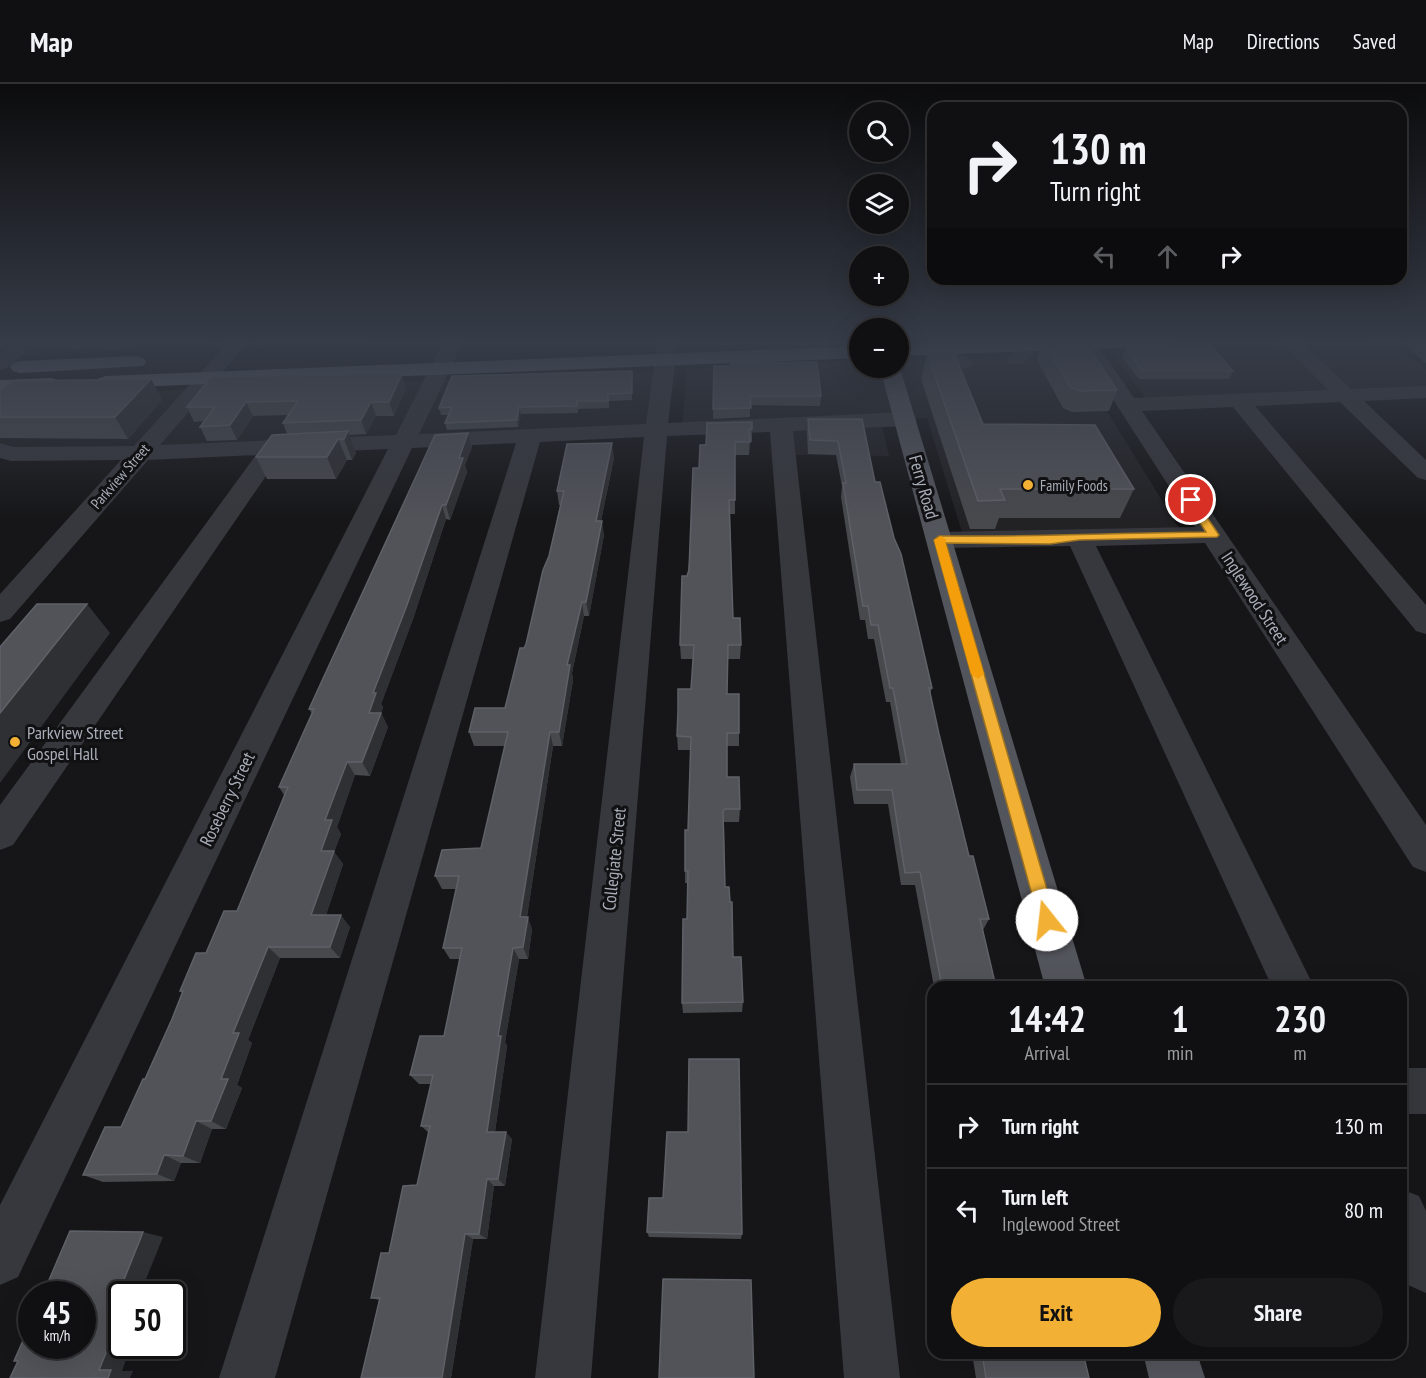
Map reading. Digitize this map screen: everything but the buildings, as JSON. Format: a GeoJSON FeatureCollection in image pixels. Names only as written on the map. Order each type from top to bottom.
{"type":"FeatureCollection","features":[{"type":"Feature","properties":{"kind":"main road","name":"Ferry Road"},"geometry":{"type":"LineString","coordinates":[[900,400],[1064,981]]}},
{"type":"Feature","properties":{"kind":"main road"},"geometry":{"type":"LineString","coordinates":[[1172,1359],[1177,1378]]}},
{"type":"Feature","properties":{"kind":"street","name":"Parkview Street"},"geometry":{"type":"LineString","coordinates":[[0,612],[187,400]]}},
{"type":"Feature","properties":{"kind":"street","name":"Roseberry Street"},"geometry":{"type":"LineString","coordinates":[[0,1259],[425,400]]}},
{"type":"Feature","properties":{"kind":"street","name":"Collegiate Street"},"geometry":{"type":"LineString","coordinates":[[562,1378],[661,400]]}},
{"type":"Feature","properties":{"kind":"street","name":"Inglewood Street"},"geometry":{"type":"LineString","coordinates":[[1125,400],[1426,856]]}},
{"type":"Feature","properties":{"kind":"street"},"geometry":{"type":"LineString","coordinates":[[1128,405],[1252,400]]}},
{"type":"Feature","properties":{"kind":"street"},"geometry":{"type":"LineString","coordinates":[[1351,400],[1426,473]]}},
{"type":"Feature","properties":{"kind":"street"},"geometry":{"type":"LineString","coordinates":[[1239,401],[1426,624]]}},
{"type":"Feature","properties":{"kind":"street"},"geometry":{"type":"LineString","coordinates":[[4,456],[273,448],[905,419]]}},
{"type":"Feature","properties":{"kind":"street"},"geometry":{"type":"LineString","coordinates":[[781,424],[872,1378]]}},
{"type":"Feature","properties":{"kind":"street"},"geometry":{"type":"LineString","coordinates":[[247,1378],[530,436]]}},
{"type":"Feature","properties":{"kind":"street"},"geometry":{"type":"LineString","coordinates":[[0,834],[273,448]]}},
{"type":"Feature","properties":{"kind":"street"},"geometry":{"type":"LineString","coordinates":[[939,540],[1050,540],[1079,537],[1213,535]]}},
{"type":"Feature","properties":{"kind":"street"},"geometry":{"type":"LineString","coordinates":[[1079,537],[1290,981]]}},
{"type":"Feature","properties":{"kind":"street"},"geometry":{"type":"LineString","coordinates":[[1407,1090],[1426,1091]]}},
{"type":"Feature","properties":{"kind":"street"},"geometry":{"type":"LineString","coordinates":[[1407,1227],[1426,1267]]}},
{"type":"Feature","properties":{"kind":"shaded area"},"geometry":{"type":"Polygon","coordinates":[[[0,400],[661,400],[658,428],[400,441],[0,449],[0,400]]]}},
{"type":"Feature","properties":{"kind":"shaded area"},"geometry":{"type":"Polygon","coordinates":[[[684,400],[1101,400],[1182,533],[964,539],[927,418],[829,422],[881,421],[889,456],[787,455],[784,423],[682,427],[684,400]]]}},
{"type":"Feature","properties":{"kind":"shaded area"},"geometry":{"type":"Polygon","coordinates":[[[1147,400],[1209,400],[1149,403],[1147,400]]]}},
{"type":"Feature","properties":{"kind":"slow traffic"},"geometry":{"type":"LineString","coordinates":[[941,540],[939,540],[978,674]]}},
{"type":"Feature","properties":{"kind":"place","name":"Family Foods"},"geometry":{"type":"Point","coordinates":[1028,485]}},
{"type":"Feature","properties":{"kind":"place","name":"Parkview Street Gospel Hall"},"geometry":{"type":"Point","coordinates":[15,742]}},
{"type":"Feature","properties":{"kind":"route"},"geometry":{"type":"LineString","coordinates":[[1047,920],[939,540],[1050,540],[1079,537],[1213,535],[1191,500]]}}]}
